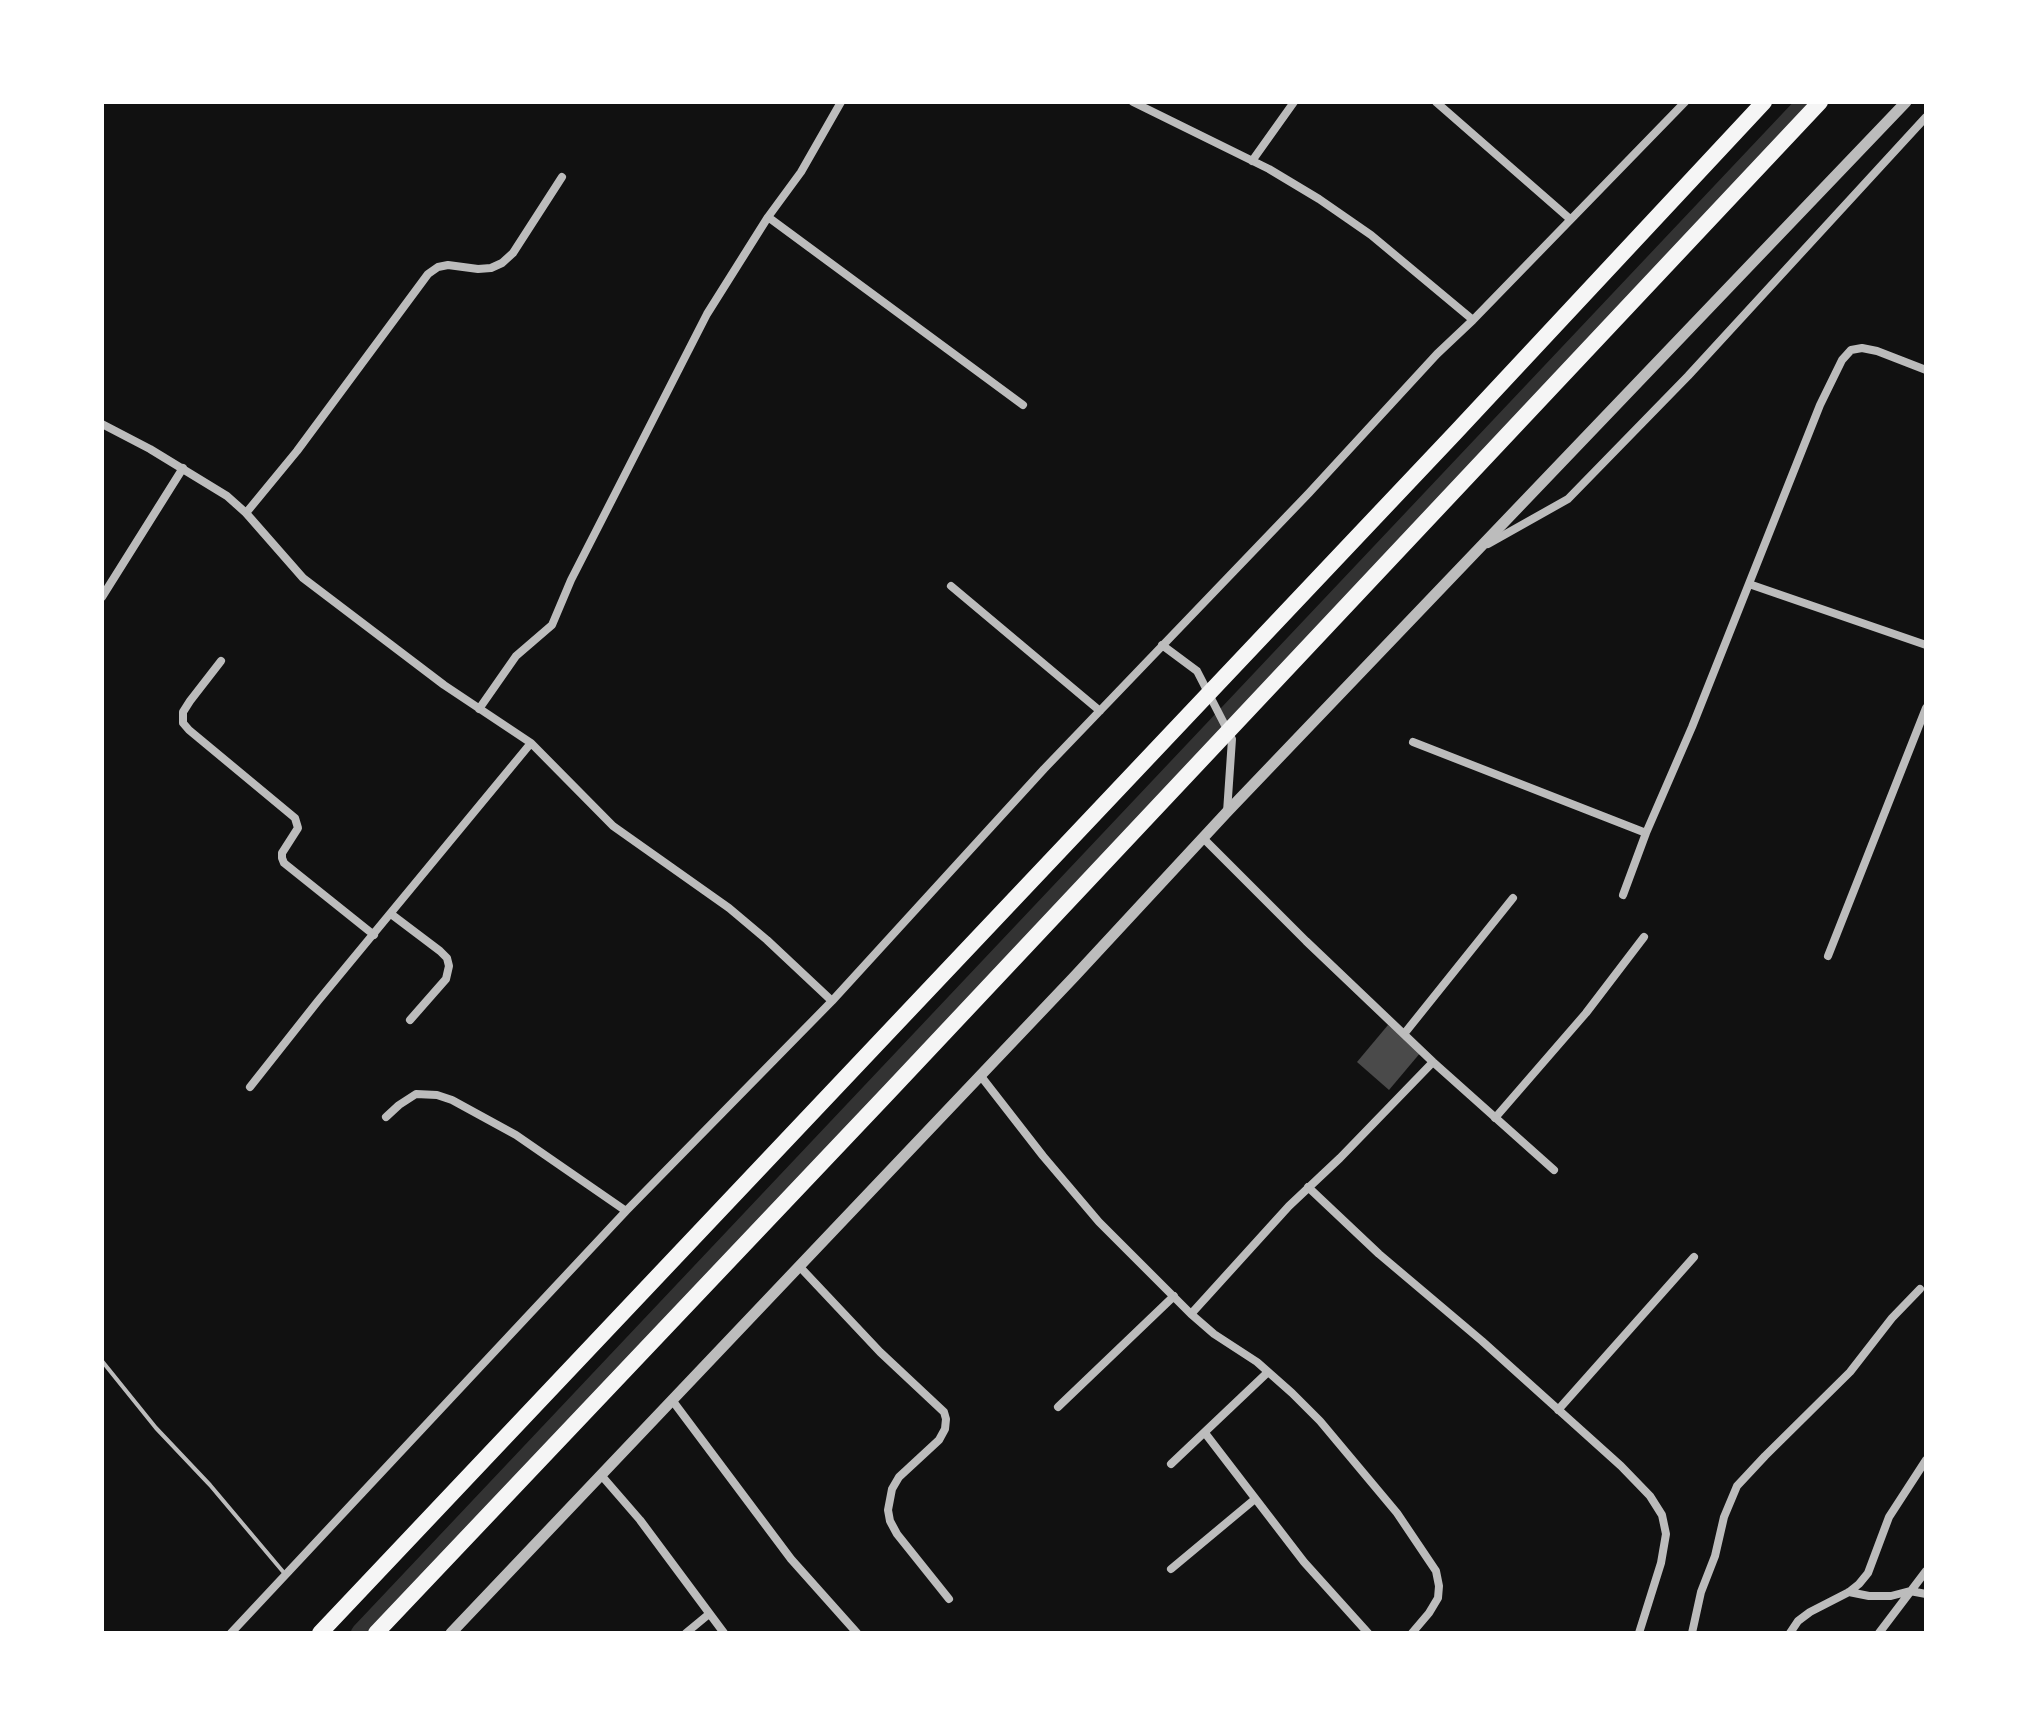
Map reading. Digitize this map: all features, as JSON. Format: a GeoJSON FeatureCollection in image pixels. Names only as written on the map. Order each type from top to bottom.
{"type":"FeatureCollection","features":[{"type":"Feature","properties":{"kind":"highway"},"geometry":{"type":"LineString","coordinates":[[320,1633],[1445,444],[1764,102]]}},
{"type":"Feature","properties":{"kind":"highway"},"geometry":{"type":"LineString","coordinates":[[376,1633],[1820,102]]}},
{"type":"Feature","properties":{"kind":"street"},"geometry":{"type":"LineString","coordinates":[[479,709],[516,656],[552,625],[577,568],[707,314],[768,217],[801,172],[841,102]]}},
{"type":"Feature","properties":{"kind":"street"},"geometry":{"type":"LineString","coordinates":[[1133,102],[1252,161],[1319,199],[1371,235],[1473,320]]}},
{"type":"Feature","properties":{"kind":"street"},"geometry":{"type":"LineString","coordinates":[[1252,161],[1294,102]]}},
{"type":"Feature","properties":{"kind":"street"},"geometry":{"type":"LineString","coordinates":[[1436,102],[1570,219]]}},
{"type":"Feature","properties":{"kind":"street"},"geometry":{"type":"LineString","coordinates":[[231,1633],[626,1211],[832,1001],[1437,354],[1685,102]]}},
{"type":"Feature","properties":{"kind":"street"},"geometry":{"type":"LineString","coordinates":[[451,1633],[1227,812],[1906,102]]}},
{"type":"Feature","properties":{"kind":"street"},"geometry":{"type":"LineString","coordinates":[[1479,549],[1568,499],[1688,376],[1926,117]]}},
{"type":"Feature","properties":{"kind":"street"},"geometry":{"type":"LineString","coordinates":[[246,513],[297,451],[428,274],[448,265],[478,269],[502,263],[513,253],[562,177]]}},
{"type":"Feature","properties":{"kind":"street"},"geometry":{"type":"LineString","coordinates":[[768,217],[1023,405]]}},
{"type":"Feature","properties":{"kind":"street"},"geometry":{"type":"LineString","coordinates":[[1623,895],[1820,405],[1842,360],[1851,350],[1862,348],[1926,370]]}},
{"type":"Feature","properties":{"kind":"street"},"geometry":{"type":"LineString","coordinates":[[102,424],[227,496],[303,578],[444,685],[531,743],[613,826],[729,908],[832,1001]]}},
{"type":"Feature","properties":{"kind":"street"},"geometry":{"type":"LineString","coordinates":[[102,597],[183,468]]}},
{"type":"Feature","properties":{"kind":"street"},"geometry":{"type":"LineString","coordinates":[[1749,584],[1926,645]]}},
{"type":"Feature","properties":{"kind":"street"},"geometry":{"type":"LineString","coordinates":[[951,586],[1100,711]]}},
{"type":"Feature","properties":{"kind":"street"},"geometry":{"type":"LineString","coordinates":[[1162,645],[1197,671],[1232,739],[1227,812]]}},
{"type":"Feature","properties":{"kind":"street"},"geometry":{"type":"LineString","coordinates":[[221,661],[183,712],[183,723],[295,818],[298,828],[282,853],[284,863],[374,935]]}},
{"type":"Feature","properties":{"kind":"street"},"geometry":{"type":"LineString","coordinates":[[1828,956],[1926,708]]}},
{"type":"Feature","properties":{"kind":"street"},"geometry":{"type":"LineString","coordinates":[[1413,742],[1646,833]]}},
{"type":"Feature","properties":{"kind":"street"},"geometry":{"type":"LineString","coordinates":[[250,1087],[531,743]]}},
{"type":"Feature","properties":{"kind":"street"},"geometry":{"type":"LineString","coordinates":[[1203,838],[1433,1062],[1554,1170]]}},
{"type":"Feature","properties":{"kind":"street"},"geometry":{"type":"LineString","coordinates":[[1404,1034],[1513,898]]}},
{"type":"Feature","properties":{"kind":"street"},"geometry":{"type":"LineString","coordinates":[[391,914],[440,951],[447,958],[449,966],[446,979],[410,1020]]}},
{"type":"Feature","properties":{"kind":"street"},"geometry":{"type":"LineString","coordinates":[[1495,1118],[1570,1032],[1644,937]]}},
{"type":"Feature","properties":{"kind":"street"},"geometry":{"type":"LineString","coordinates":[[1191,1314],[1251,1245],[1433,1062]]}},
{"type":"Feature","properties":{"kind":"street"},"geometry":{"type":"LineString","coordinates":[[980,1075],[1099,1222],[1191,1314],[1214,1334],[1257,1362],[1320,1421],[1397,1513],[1436,1571],[1439,1586],[1438,1598],[1412,1633]]}},
{"type":"Feature","properties":{"kind":"street"},"geometry":{"type":"LineString","coordinates":[[386,1117],[416,1094],[426,1093],[452,1100],[516,1135],[626,1211]]}},
{"type":"Feature","properties":{"kind":"street"},"geometry":{"type":"LineString","coordinates":[[1308,1187],[1379,1254],[1482,1341],[1621,1466],[1650,1496],[1662,1515],[1666,1534],[1661,1563],[1639,1633]]}},
{"type":"Feature","properties":{"kind":"street"},"geometry":{"type":"LineString","coordinates":[[1558,1410],[1694,1257]]}},
{"type":"Feature","properties":{"kind":"street"},"geometry":{"type":"LineString","coordinates":[[799,1266],[880,1352],[944,1412],[945,1429],[939,1440],[899,1477],[892,1489],[888,1510],[897,1534],[949,1599]]}},
{"type":"Feature","properties":{"kind":"street"},"geometry":{"type":"LineString","coordinates":[[1692,1633],[1701,1592],[1737,1486],[1850,1372],[1892,1318],[1920,1289]]}},
{"type":"Feature","properties":{"kind":"street"},"geometry":{"type":"LineString","coordinates":[[1058,1407],[1174,1296]]}},
{"type":"Feature","properties":{"kind":"street"},"geometry":{"type":"LineString","coordinates":[[1171,1464],[1268,1372]]}},
{"type":"Feature","properties":{"kind":"street"},"geometry":{"type":"LineString","coordinates":[[672,1400],[791,1559],[857,1633]]}},
{"type":"Feature","properties":{"kind":"street"},"geometry":{"type":"LineString","coordinates":[[1205,1433],[1304,1562],[1368,1633]]}},
{"type":"Feature","properties":{"kind":"street"},"geometry":{"type":"LineString","coordinates":[[1790,1633],[1798,1621],[1849,1592],[1868,1573],[1889,1517],[1926,1460]]}},
{"type":"Feature","properties":{"kind":"street"},"geometry":{"type":"LineString","coordinates":[[601,1475],[640,1520],[724,1633]]}},
{"type":"Feature","properties":{"kind":"street"},"geometry":{"type":"LineString","coordinates":[[1171,1569],[1255,1499]]}},
{"type":"Feature","properties":{"kind":"street"},"geometry":{"type":"LineString","coordinates":[[1879,1633],[1926,1571]]}},
{"type":"Feature","properties":{"kind":"street"},"geometry":{"type":"LineString","coordinates":[[1849,1592],[1869,1596],[1891,1596],[1910,1591],[1926,1594]]}},
{"type":"Feature","properties":{"kind":"street"},"geometry":{"type":"LineString","coordinates":[[686,1633],[709,1614]]}},
{"type":"Feature","properties":{"kind":"lane"},"geometry":{"type":"LineString","coordinates":[[102,1361],[156,1428],[210,1485],[286,1576]]}},
{"type":"Feature","properties":{"kind":"building"},"geometry":{"type":"Polygon","coordinates":[[[1388,1025],[1421,1052],[1389,1090],[1357,1062],[1388,1025]]]}},
{"type":"Feature","properties":{"kind":"waterway"},"geometry":{"type":"LineString","coordinates":[[361,1633],[1807,102]]}}]}
